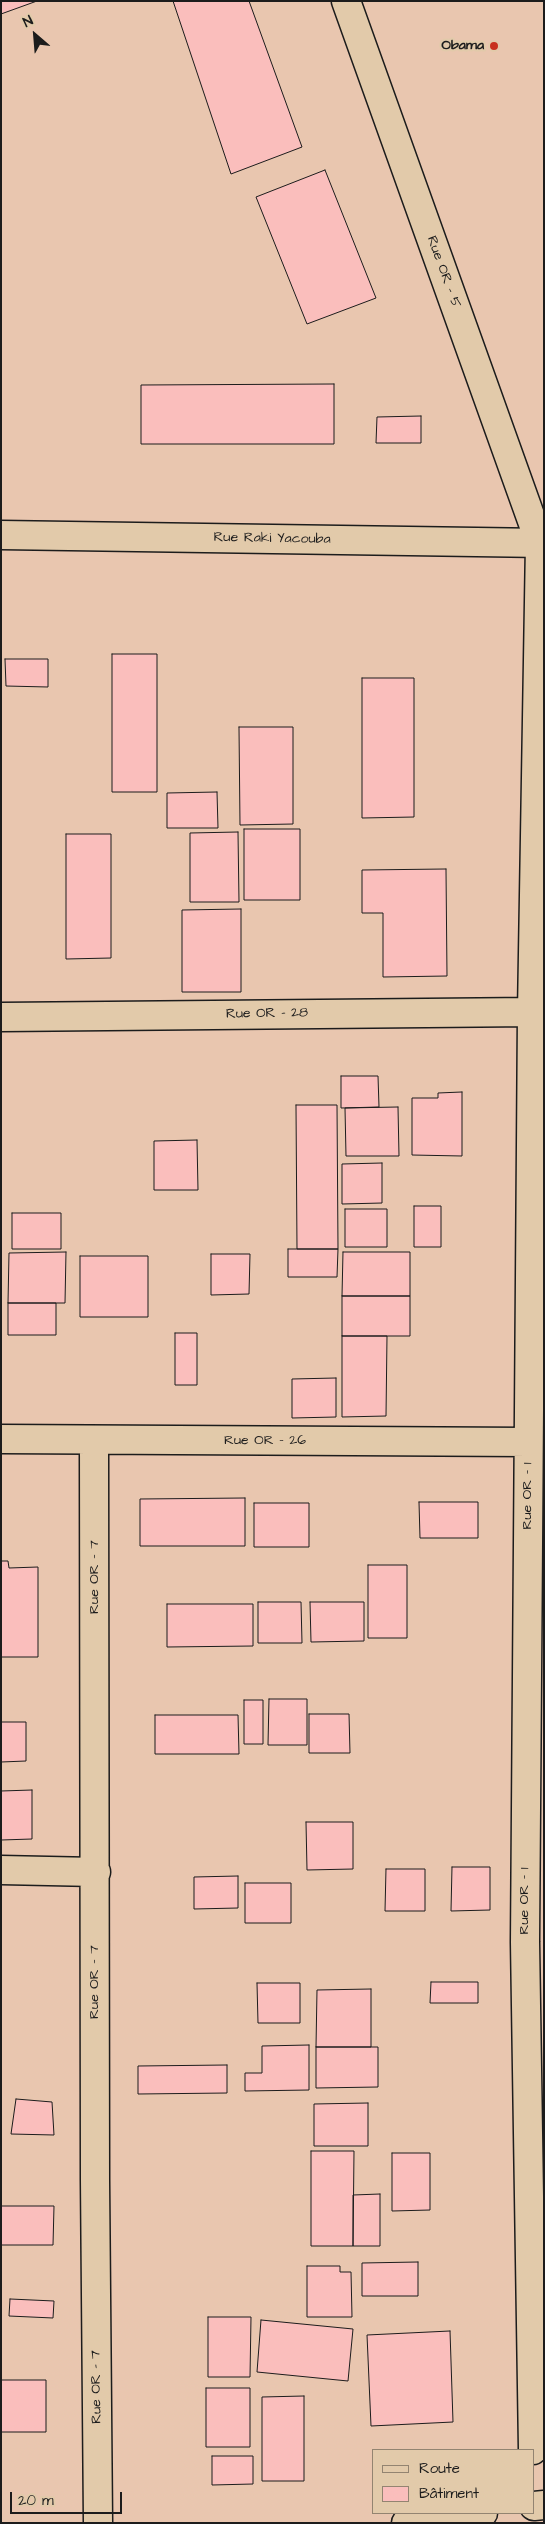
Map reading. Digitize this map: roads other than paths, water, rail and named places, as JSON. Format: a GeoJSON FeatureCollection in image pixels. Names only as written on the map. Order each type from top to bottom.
{"type":"FeatureCollection","features":[{"type":"Feature","properties":{"kind":"street","name":"Rue OR - 5"},"geometry":{"type":"LineString","coordinates":[[346,1],[542,543]]}},
{"type":"Feature","properties":{"kind":"street","name":"Rue Raki Yacouba"},"geometry":{"type":"LineString","coordinates":[[1,535],[542,543]]}},
{"type":"Feature","properties":{"kind":"street","name":"Rue OR - 1"},"geometry":{"type":"LineString","coordinates":[[533,2449],[525,1942],[532,1012],[542,543]]}},
{"type":"Feature","properties":{"kind":"street","name":"Rue OR - 28"},"geometry":{"type":"LineString","coordinates":[[1,1017],[532,1012]]}},
{"type":"Feature","properties":{"kind":"street","name":"Rue OR - 26"},"geometry":{"type":"LineString","coordinates":[[1,1439],[528,1442]]}},
{"type":"Feature","properties":{"kind":"street","name":"Rue OR - 7"},"geometry":{"type":"LineString","coordinates":[[94,1440],[96,1872],[94,2180],[98,2523]]}},
{"type":"Feature","properties":{"kind":"street"},"geometry":{"type":"LineString","coordinates":[[1,1870],[96,1872]]}},
{"type":"Feature","properties":{"kind":"street"},"geometry":{"type":"LineString","coordinates":[[406,2523],[475,2514]]}},
{"type":"Feature","properties":{"kind":"place","name":"Obama"},"geometry":{"type":"Point","coordinates":[494,46]}}]}
